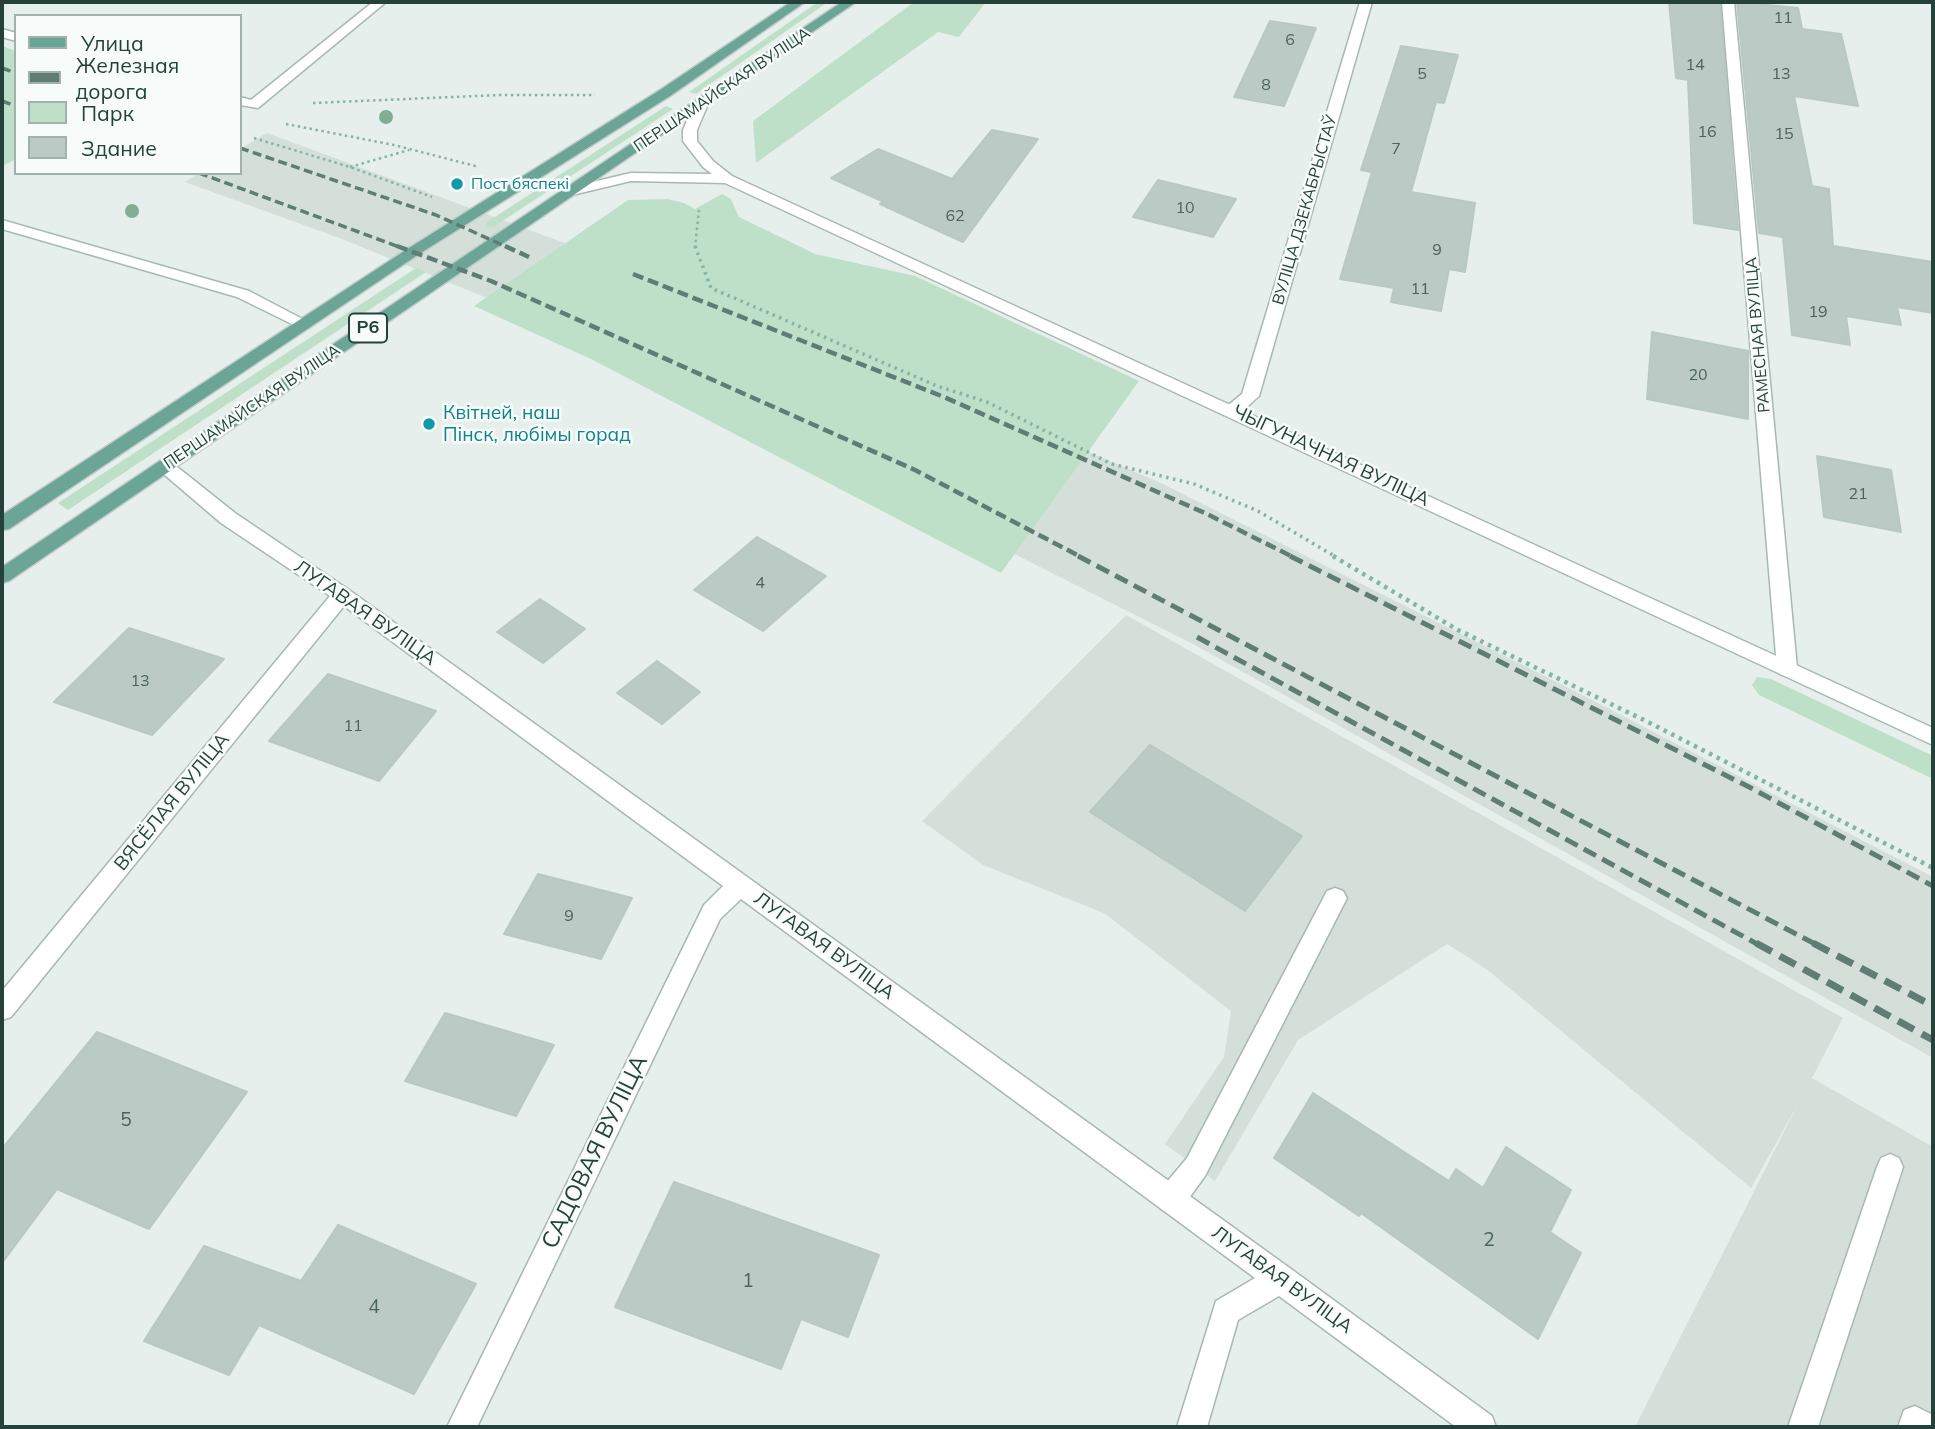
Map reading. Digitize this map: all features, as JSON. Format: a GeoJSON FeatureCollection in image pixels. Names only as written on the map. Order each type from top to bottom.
{"type":"FeatureCollection","features":[{"type":"Feature","properties":{"kind":"main road","name":"ПЕРШАМАЙСКАЯ ВУЛІЦА"},"geometry":{"type":"LineString","coordinates":[[2,524],[414,251],[665,93],[799,2]]}},
{"type":"Feature","properties":{"kind":"main road","name":"ПЕРШАМАЙСКАЯ ВУЛІЦА"},"geometry":{"type":"LineString","coordinates":[[2,576],[850,2]]}},
{"type":"Feature","properties":{"kind":"street"},"geometry":{"type":"LineString","coordinates":[[246,103],[380,2]]}},
{"type":"Feature","properties":{"kind":"street","name":"ВУЛІЦА ДЗЕКАБРЫСТАЎ"},"geometry":{"type":"LineString","coordinates":[[1232,411],[1250,396],[1366,2]]}},
{"type":"Feature","properties":{"kind":"street","name":"РАМЕСНАЯ ВУЛІЦА"},"geometry":{"type":"LineString","coordinates":[[1728,2],[1787,668]]}},
{"type":"Feature","properties":{"kind":"street","name":"ЧЫГУНАЧНАЯ ВУЛІЦА"},"geometry":{"type":"LineString","coordinates":[[701,104],[690,130],[690,141],[708,163],[727,179],[1933,737]]}},
{"type":"Feature","properties":{"kind":"street","name":"ЧЫГУНАЧНАЯ ВУЛІЦА"},"geometry":{"type":"LineString","coordinates":[[572,191],[631,177],[727,179]]}},
{"type":"Feature","properties":{"kind":"street"},"geometry":{"type":"LineString","coordinates":[[2,224],[243,294],[304,324]]}},
{"type":"Feature","properties":{"kind":"street","name":"ЛУГАВАЯ ВУЛІЦА"},"geometry":{"type":"LineString","coordinates":[[166,466],[228,517],[342,595],[1480,1427]]}},
{"type":"Feature","properties":{"kind":"street","name":"ВЯСЁЛАЯ ВУЛІЦА"},"geometry":{"type":"LineString","coordinates":[[2,1009],[342,595]]}},
{"type":"Feature","properties":{"kind":"street","name":"САДОВАЯ ВУЛІЦА"},"geometry":{"type":"LineString","coordinates":[[462,1427],[712,912],[740,885]]}},
{"type":"Feature","properties":{"kind":"street"},"geometry":{"type":"LineString","coordinates":[[1171,1199],[1196,1167],[1335,898]]}},
{"type":"Feature","properties":{"kind":"street"},"geometry":{"type":"LineString","coordinates":[[1803,1427],[1890,1167]]}},
{"type":"Feature","properties":{"kind":"street"},"geometry":{"type":"LineString","coordinates":[[1192,1427],[1226,1311],[1281,1279]]}},
{"type":"Feature","properties":{"kind":"street"},"geometry":{"type":"LineString","coordinates":[[1913,1427],[1915,1420],[1925,1427]]}},
{"type":"Feature","properties":{"kind":"path"},"geometry":{"type":"LineString","coordinates":[[246,103],[499,95],[602,95]]}},
{"type":"Feature","properties":{"kind":"path"},"geometry":{"type":"LineString","coordinates":[[246,103],[286,124],[410,149],[487,169]]}},
{"type":"Feature","properties":{"kind":"path"},"geometry":{"type":"LineString","coordinates":[[250,137],[350,167],[440,200]]}},
{"type":"Feature","properties":{"kind":"path"},"geometry":{"type":"LineString","coordinates":[[350,167],[410,149]]}},
{"type":"Feature","properties":{"kind":"path"},"geometry":{"type":"LineString","coordinates":[[700,207],[695,251],[711,288],[937,386],[987,402],[1112,464],[1194,484],[1258,511],[1458,630],[1648,722],[1933,868]]}},
{"type":"Feature","properties":{"kind":"shaded area"},"geometry":{"type":"Polygon","coordinates":[[[267,133],[600,256],[941,389],[1161,483],[1598,703],[1933,877],[1933,1058],[1193,644],[631,361],[524,313],[342,239],[185,182],[196,175],[242,175],[242,148],[267,133]]]}},
{"type":"Feature","properties":{"kind":"shaded area"},"geometry":{"type":"Polygon","coordinates":[[[1126,615],[1843,1018],[1812,1078],[1933,1147],[1933,1427],[1635,1427],[1798,1104],[1751,1188],[1485,968],[1447,944],[1298,1040],[1215,1181],[1165,1144],[1224,1057],[1231,1011],[1104,913],[983,865],[922,821],[1126,615]]]}},
{"type":"Feature","properties":{"kind":"green space"},"geometry":{"type":"Polygon","coordinates":[[[818,2],[828,2],[696,94],[689,92],[818,2]]]}},
{"type":"Feature","properties":{"kind":"green space"},"geometry":{"type":"Polygon","coordinates":[[[914,2],[986,2],[959,37],[938,32],[756,163],[753,121],[914,2]]]}},
{"type":"Feature","properties":{"kind":"green space"},"geometry":{"type":"Polygon","coordinates":[[[2,46],[14,50],[14,160],[2,166],[2,46]]]}},
{"type":"Feature","properties":{"kind":"green space"},"geometry":{"type":"Polygon","coordinates":[[[666,106],[673,109],[495,226],[486,227],[487,222],[666,106]]]}},
{"type":"Feature","properties":{"kind":"green space"},"geometry":{"type":"Polygon","coordinates":[[[722,194],[731,199],[739,217],[815,254],[915,276],[1139,381],[1001,573],[591,359],[474,306],[628,200],[668,199],[695,209],[722,194]]]}},
{"type":"Feature","properties":{"kind":"green space"},"geometry":{"type":"Polygon","coordinates":[[[416,268],[426,272],[68,510],[58,503],[416,268]]]}},
{"type":"Feature","properties":{"kind":"green space"},"geometry":{"type":"Polygon","coordinates":[[[1757,677],[1771,679],[1933,756],[1933,779],[1759,695],[1752,685],[1757,677]]]}},
{"type":"Feature","properties":{"kind":"building"},"geometry":{"type":"Polygon","coordinates":[[[1669,2],[1720,2],[1738,230],[1694,223],[1688,80],[1676,78],[1669,2]]]}},
{"type":"Feature","properties":{"kind":"building"},"geometry":{"type":"Polygon","coordinates":[[[1737,2],[1798,8],[1802,29],[1841,34],[1858,106],[1794,96],[1812,186],[1829,189],[1833,246],[1933,262],[1933,313],[1897,307],[1901,325],[1846,316],[1850,345],[1792,335],[1783,237],[1759,233],[1737,2]]]}},
{"type":"Feature","properties":{"kind":"building"},"geometry":{"type":"Polygon","coordinates":[[[1270,21],[1316,28],[1284,106],[1234,97],[1270,21]]]}},
{"type":"Feature","properties":{"kind":"building"},"geometry":{"type":"Polygon","coordinates":[[[1401,46],[1458,55],[1444,103],[1436,102],[1411,192],[1475,203],[1465,272],[1449,269],[1441,311],[1391,302],[1394,288],[1340,279],[1372,172],[1361,170],[1401,46]]]}},
{"type":"Feature","properties":{"kind":"building"},"geometry":{"type":"Polygon","coordinates":[[[992,130],[1038,139],[963,242],[831,178],[878,149],[952,179],[992,130]]]}},
{"type":"Feature","properties":{"kind":"building"},"geometry":{"type":"Polygon","coordinates":[[[1158,180],[1236,199],[1213,237],[1133,217],[1158,180]]]}},
{"type":"Feature","properties":{"kind":"building"},"geometry":{"type":"Polygon","coordinates":[[[1652,332],[1748,351],[1748,419],[1647,399],[1652,332]]]}},
{"type":"Feature","properties":{"kind":"building"},"geometry":{"type":"Polygon","coordinates":[[[1817,456],[1891,470],[1901,532],[1824,517],[1817,456]]]}},
{"type":"Feature","properties":{"kind":"building"},"geometry":{"type":"Polygon","coordinates":[[[757,537],[826,576],[763,631],[694,590],[757,537]]]}},
{"type":"Feature","properties":{"kind":"building"},"geometry":{"type":"Polygon","coordinates":[[[540,599],[585,629],[543,663],[497,632],[540,599]]]}},
{"type":"Feature","properties":{"kind":"building"},"geometry":{"type":"Polygon","coordinates":[[[129,628],[224,659],[152,735],[54,702],[129,628]]]}},
{"type":"Feature","properties":{"kind":"building"},"geometry":{"type":"Polygon","coordinates":[[[657,661],[700,692],[662,724],[617,693],[657,661]]]}},
{"type":"Feature","properties":{"kind":"building"},"geometry":{"type":"Polygon","coordinates":[[[328,674],[436,711],[379,781],[269,741],[328,674]]]}},
{"type":"Feature","properties":{"kind":"building"},"geometry":{"type":"Polygon","coordinates":[[[1150,745],[1302,836],[1245,911],[1090,812],[1150,745]]]}},
{"type":"Feature","properties":{"kind":"building"},"geometry":{"type":"Polygon","coordinates":[[[538,874],[632,898],[601,959],[504,934],[538,874]]]}},
{"type":"Feature","properties":{"kind":"building"},"geometry":{"type":"Polygon","coordinates":[[[445,1013],[554,1045],[516,1116],[405,1081],[445,1013]]]}},
{"type":"Feature","properties":{"kind":"building"},"geometry":{"type":"Polygon","coordinates":[[[97,1032],[247,1092],[149,1229],[57,1189],[2,1263],[2,1149],[97,1032]]]}},
{"type":"Feature","properties":{"kind":"building"},"geometry":{"type":"Polygon","coordinates":[[[1313,1093],[1449,1181],[1456,1169],[1483,1188],[1506,1147],[1571,1190],[1550,1232],[1581,1253],[1538,1339],[1361,1213],[1359,1216],[1274,1158],[1313,1093]]]}},
{"type":"Feature","properties":{"kind":"building"},"geometry":{"type":"Polygon","coordinates":[[[674,1182],[879,1255],[848,1337],[801,1319],[781,1369],[615,1307],[674,1182]]]}},
{"type":"Feature","properties":{"kind":"building"},"geometry":{"type":"Polygon","coordinates":[[[338,1225],[476,1284],[414,1394],[259,1325],[229,1375],[144,1341],[204,1246],[301,1281],[338,1225]]]}},
{"type":"Feature","properties":{"kind":"railway"},"geometry":{"type":"LineString","coordinates":[[2,68],[14,72]]}},
{"type":"Feature","properties":{"kind":"railway"},"geometry":{"type":"LineString","coordinates":[[2,101],[14,105]]}},
{"type":"Feature","properties":{"kind":"railway"},"geometry":{"type":"LineString","coordinates":[[242,149],[436,215],[509,248]]}},
{"type":"Feature","properties":{"kind":"railway"},"geometry":{"type":"LineString","coordinates":[[204,175],[402,248]]}},
{"type":"Feature","properties":{"kind":"railway"},"geometry":{"type":"LineString","coordinates":[[397,246],[491,281],[915,470],[1081,557]]}},
{"type":"Feature","properties":{"kind":"railway"},"geometry":{"type":"LineString","coordinates":[[505,246],[529,257]]}},
{"type":"Feature","properties":{"kind":"railway"},"geometry":{"type":"LineString","coordinates":[[633,274],[944,397],[1207,514],[1293,557]]}},
{"type":"Feature","properties":{"kind":"railway"},"geometry":{"type":"LineString","coordinates":[[1078,556],[1817,945]]}},
{"type":"Feature","properties":{"kind":"railway"},"geometry":{"type":"LineString","coordinates":[[1290,556],[1751,788],[1933,886]]}},
{"type":"Feature","properties":{"kind":"railway"},"geometry":{"type":"LineString","coordinates":[[1197,637],[1759,945]]}},
{"type":"Feature","properties":{"kind":"railway"},"geometry":{"type":"LineString","coordinates":[[1756,943],[1933,1040]]}},
{"type":"Feature","properties":{"kind":"railway"},"geometry":{"type":"LineString","coordinates":[[1813,943],[1933,1006]]}},
{"type":"Feature","properties":{"kind":"place","name":"Пост бяспекі"},"geometry":{"type":"Point","coordinates":[457,184]}},
{"type":"Feature","properties":{"kind":"place","name":"Квітней, наш Пінск, любімы горад"},"geometry":{"type":"Point","coordinates":[429,424]}}]}
